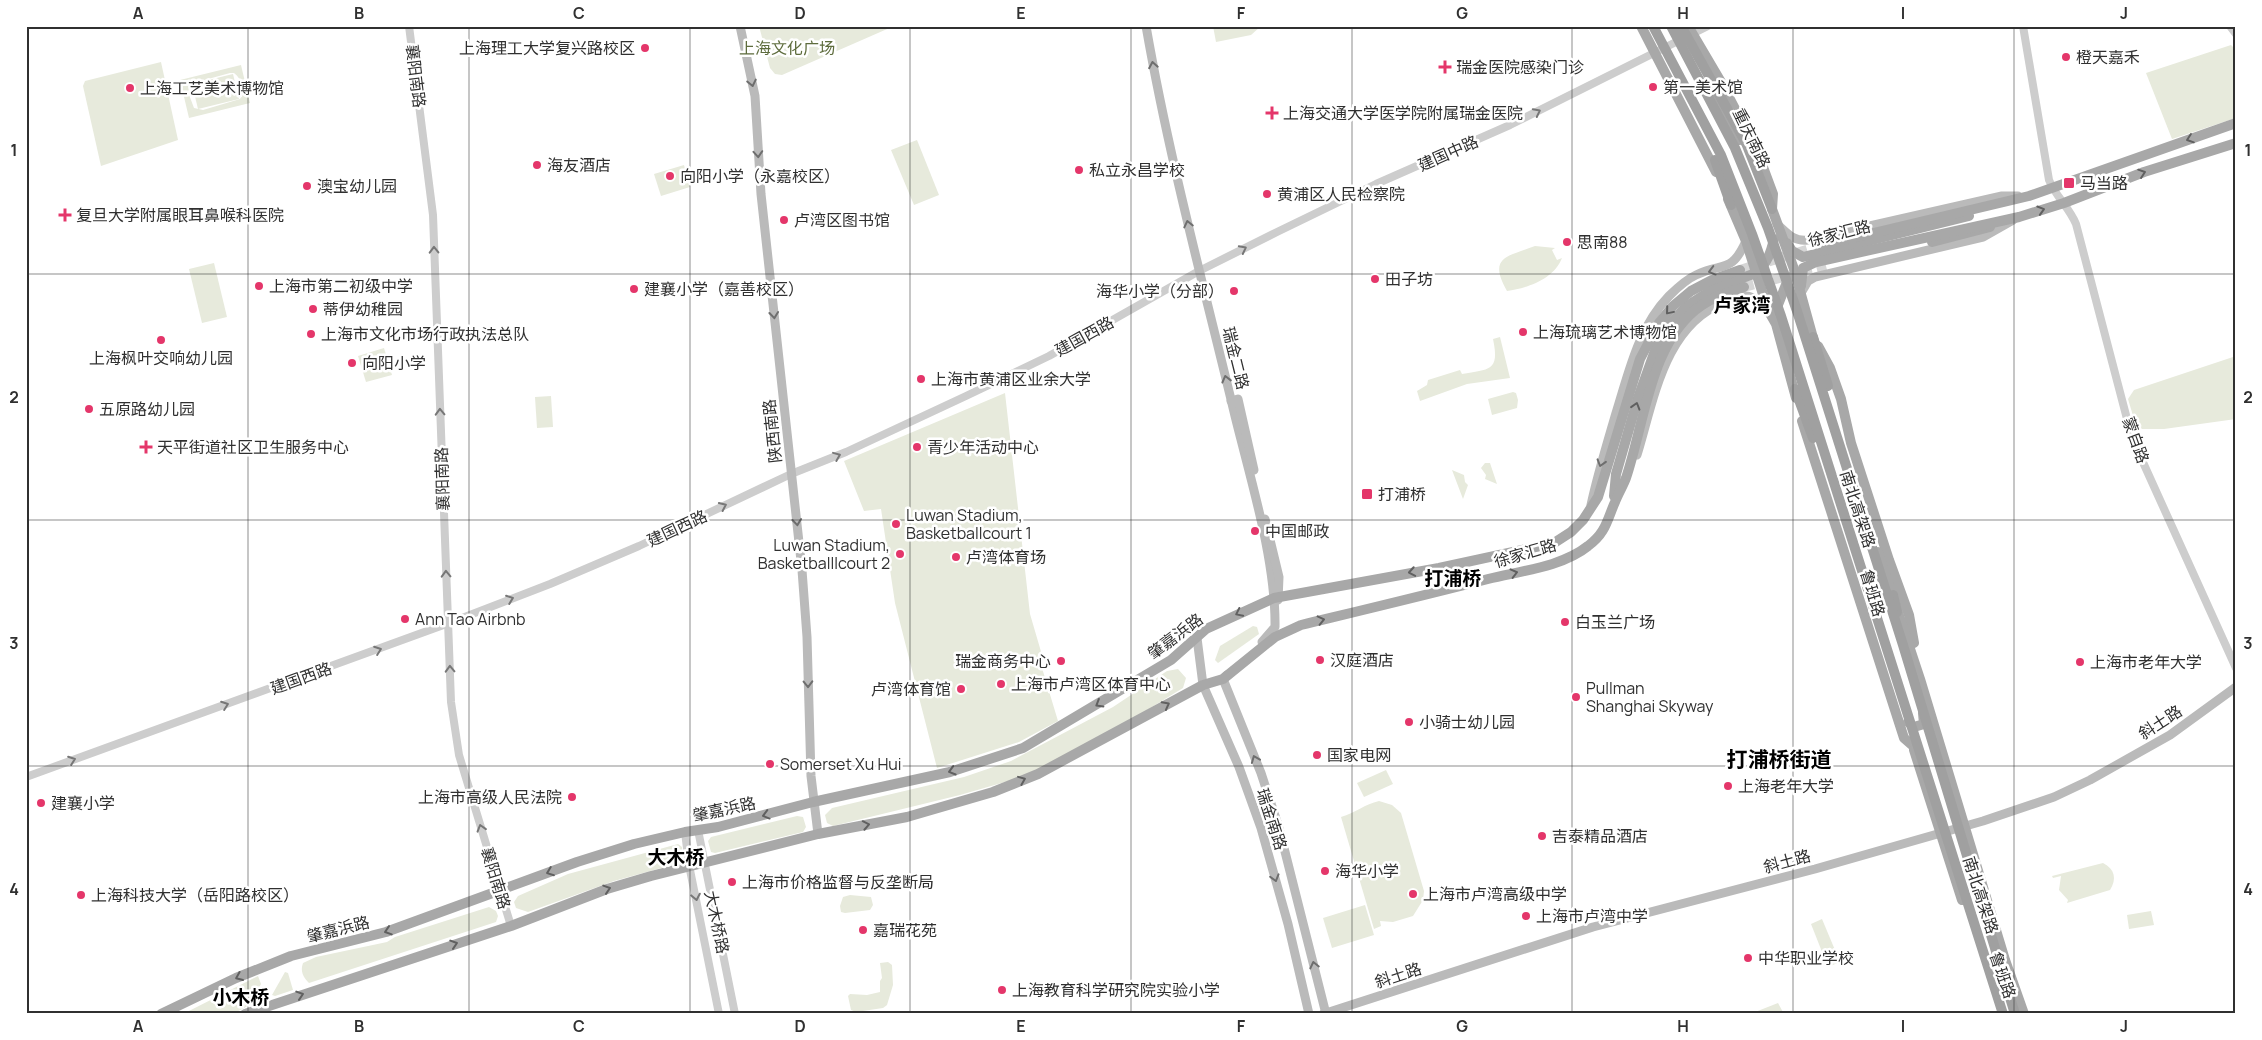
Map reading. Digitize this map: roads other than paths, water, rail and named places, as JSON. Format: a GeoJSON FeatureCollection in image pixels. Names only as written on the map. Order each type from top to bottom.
{"type":"FeatureCollection","features":[{"type":"Feature","properties":{"kind":"highway"},"geometry":{"type":"LineString","coordinates":[[1646,26],[1716,160],[1731,205]]}},
{"type":"Feature","properties":{"kind":"highway","name":"南北高架路"},"geometry":{"type":"LineString","coordinates":[[1652,26],[1721,155],[1752,234],[1781,316],[2002,1014]]}},
{"type":"Feature","properties":{"kind":"highway","name":"南北高架路"},"geometry":{"type":"LineString","coordinates":[[1671,26],[1735,148],[1768,228],[1907,640],[2015,1014]]}},
{"type":"Feature","properties":{"kind":"highway"},"geometry":{"type":"LineString","coordinates":[[1681,26],[1746,143],[1772,209]]}},
{"type":"Feature","properties":{"kind":"highway"},"geometry":{"type":"LineString","coordinates":[[1813,337],[1907,640]]}},
{"type":"Feature","properties":{"kind":"highway"},"geometry":{"type":"LineString","coordinates":[[1795,389],[1813,438],[1894,692],[1920,754]]}},
{"type":"Feature","properties":{"kind":"main road","name":"陕西南路"},"geometry":{"type":"LineString","coordinates":[[740,26],[755,96],[761,194],[802,570],[807,637],[813,802],[818,834]]}},
{"type":"Feature","properties":{"kind":"main road","name":"瑞金二路"},"geometry":{"type":"LineString","coordinates":[[1146,26],[1166,130],[1199,271],[1235,400],[1278,577],[1275,627],[1270,635],[1223,678]]}},
{"type":"Feature","properties":{"kind":"main road"},"geometry":{"type":"LineString","coordinates":[[1641,26],[1659,50]]}},
{"type":"Feature","properties":{"kind":"main road"},"geometry":{"type":"LineString","coordinates":[[1652,26],[1659,50],[1731,205],[1746,241],[1756,273]]}},
{"type":"Feature","properties":{"kind":"main road","name":"重庆南路"},"geometry":{"type":"LineString","coordinates":[[1677,26],[1688,32],[1721,82],[1757,151],[1773,194],[1772,209],[1776,223],[1794,269]]}},
{"type":"Feature","properties":{"kind":"main road","name":"徐家汇路"},"geometry":{"type":"LineString","coordinates":[[1823,245],[2028,196],[2236,123]]}},
{"type":"Feature","properties":{"kind":"main road","name":"徐家汇路"},"geometry":{"type":"LineString","coordinates":[[1801,293],[1803,268],[1816,262],[2018,217],[2064,203],[2144,172],[2236,143]]}},
{"type":"Feature","properties":{"kind":"main road"},"geometry":{"type":"LineString","coordinates":[[1776,223],[1800,241],[2002,196],[2028,196]]}},
{"type":"Feature","properties":{"kind":"main road","name":"徐家汇路"},"geometry":{"type":"LineString","coordinates":[[1776,223],[1792,251],[1803,257],[1813,256],[2011,206],[2028,196]]}},
{"type":"Feature","properties":{"kind":"main road"},"geometry":{"type":"LineString","coordinates":[[1826,266],[1976,233],[2018,217]]}},
{"type":"Feature","properties":{"kind":"main road"},"geometry":{"type":"LineString","coordinates":[[1756,273],[1766,262],[1772,249],[1776,223]]}},
{"type":"Feature","properties":{"kind":"main road","name":"徐家汇路"},"geometry":{"type":"LineString","coordinates":[[1591,505],[1599,469],[1631,360],[1650,319],[1669,296],[1695,275],[1727,266],[1737,259],[1746,241]]}},
{"type":"Feature","properties":{"kind":"main road"},"geometry":{"type":"LineString","coordinates":[[1776,324],[1776,309],[1786,283],[1794,269],[1802,261],[1813,256]]}},
{"type":"Feature","properties":{"kind":"main road","name":"鲁班路"},"geometry":{"type":"LineString","coordinates":[[1794,269],[1813,337],[1816,357],[1858,493],[1920,678],[2005,960],[2024,1014]]}},
{"type":"Feature","properties":{"kind":"main road","name":"徐家汇路"},"geometry":{"type":"LineString","coordinates":[[1276,597],[1439,568],[1554,543],[1571,532],[1583,520],[1602,488],[1640,359],[1659,323],[1673,306],[1691,291],[1712,280],[1740,270]]}},
{"type":"Feature","properties":{"kind":"main road","name":"鲁班路"},"geometry":{"type":"LineString","coordinates":[[1756,273],[1768,310],[1776,324],[1795,389],[1799,413],[1904,738],[1912,745]]}},
{"type":"Feature","properties":{"kind":"main road","name":"徐家汇路"},"geometry":{"type":"LineString","coordinates":[[1614,504],[1616,474],[1638,398],[1657,345],[1671,323],[1687,306],[1714,288],[1756,273]]}},
{"type":"Feature","properties":{"kind":"main road","name":"徐家汇路"},"geometry":{"type":"LineString","coordinates":[[1223,678],[1275,637],[1301,625],[1523,570],[1571,556],[1588,546],[1600,535],[1608,522],[1626,478],[1657,369],[1668,342],[1688,317],[1701,306],[1718,295],[1744,287]]}},
{"type":"Feature","properties":{"kind":"main road","name":"徐家汇路"},"geometry":{"type":"LineString","coordinates":[[1614,504],[1630,482],[1663,369],[1671,351],[1686,330],[1694,320],[1714,306],[1739,296],[1748,295],[1756,298],[1768,310]]}},
{"type":"Feature","properties":{"kind":"main road","name":"鲁班路"},"geometry":{"type":"LineString","coordinates":[[1813,337],[1830,368],[1841,399],[1852,443],[1889,560],[1909,614],[1907,640],[1924,724],[1914,727],[1908,722]]}},
{"type":"Feature","properties":{"kind":"main road","name":"鲁班路"},"geometry":{"type":"LineString","coordinates":[[1795,389],[1803,399],[1853,546],[1908,722],[1912,745],[1939,832],[2002,1014]]}},
{"type":"Feature","properties":{"kind":"main road"},"geometry":{"type":"LineString","coordinates":[[1848,564],[1853,546]]}},
{"type":"Feature","properties":{"kind":"main road","name":"肇嘉浜路"},"geometry":{"type":"LineString","coordinates":[[161,1014],[236,978],[284,959],[386,932],[578,862],[644,841],[685,832],[718,828],[813,802],[950,772],[1023,748],[1171,660],[1206,629],[1276,597]]}},
{"type":"Feature","properties":{"kind":"main road","name":"瑞金南路"},"geometry":{"type":"LineString","coordinates":[[1197,638],[1203,685],[1239,767],[1260,828],[1288,924],[1309,1014]]}},
{"type":"Feature","properties":{"kind":"main road"},"geometry":{"type":"LineString","coordinates":[[245,1014],[511,926],[607,889],[689,865],[818,834],[907,817],[993,792],[1038,774],[1203,685],[1223,678]]}},
{"type":"Feature","properties":{"kind":"main road","name":"瑞金南路"},"geometry":{"type":"LineString","coordinates":[[1223,678],[1261,773],[1279,828],[1325,1013]]}},
{"type":"Feature","properties":{"kind":"main road","name":"斜土路"},"geometry":{"type":"LineString","coordinates":[[1325,1013],[1593,928],[1815,869],[1965,826],[2054,797],[2090,780],[2170,735],[2236,687]]}},
{"type":"Feature","properties":{"kind":"main road","name":"鲁班路"},"geometry":{"type":"LineString","coordinates":[[1920,700],[1928,723],[1933,725]]}},
{"type":"Feature","properties":{"kind":"street","name":"襄阳南路"},"geometry":{"type":"LineString","coordinates":[[409,26],[433,215],[451,702],[457,744],[511,926]]}},
{"type":"Feature","properties":{"kind":"street","name":"建国中路"},"geometry":{"type":"LineString","coordinates":[[1302,220],[1376,184],[1510,125],[1673,43],[1688,32],[1708,26]]}},
{"type":"Feature","properties":{"kind":"street"},"geometry":{"type":"LineString","coordinates":[[2023,26],[2047,172],[2052,188],[2064,203]]}},
{"type":"Feature","properties":{"kind":"street"},"geometry":{"type":"LineString","coordinates":[[2230,26],[2236,34]]}},
{"type":"Feature","properties":{"kind":"street","name":"蒙自路"},"geometry":{"type":"LineString","coordinates":[[2064,203],[2076,224],[2132,438],[2236,668]]}},
{"type":"Feature","properties":{"kind":"street","name":"建国西路"},"geometry":{"type":"LineString","coordinates":[[26,777],[449,623],[550,584],[791,474],[846,452],[1049,356],[1199,271],[1302,220]]}},
{"type":"Feature","properties":{"kind":"street","name":"大木桥路"},"geometry":{"type":"LineString","coordinates":[[698,830],[735,1014]]}},
{"type":"Feature","properties":{"kind":"street","name":"大木桥路"},"geometry":{"type":"LineString","coordinates":[[685,832],[689,865],[719,1014]]}},
{"type":"Feature","properties":{"kind":"tunnel"},"geometry":{"type":"LineString","coordinates":[[1740,270],[1823,245]]}},
{"type":"Feature","properties":{"kind":"tunnel"},"geometry":{"type":"LineString","coordinates":[[1744,287],[1826,266]]}},
{"type":"Feature","properties":{"kind":"place","name":"上海理工大学复兴路校区"},"geometry":{"type":"Point","coordinates":[645,48]}},
{"type":"Feature","properties":{"kind":"place","name":"橙天嘉禾"},"geometry":{"type":"Point","coordinates":[2066,57]}},
{"type":"Feature","properties":{"kind":"place","name":"瑞金医院感染门诊"},"geometry":{"type":"Point","coordinates":[1445,67]}},
{"type":"Feature","properties":{"kind":"place","name":"第一美术馆"},"geometry":{"type":"Point","coordinates":[1653,87]}},
{"type":"Feature","properties":{"kind":"place","name":"上海工艺美术博物馆"},"geometry":{"type":"Point","coordinates":[130,88]}},
{"type":"Feature","properties":{"kind":"place","name":"上海交通大学医学院附属瑞金医院"},"geometry":{"type":"Point","coordinates":[1272,113]}},
{"type":"Feature","properties":{"kind":"place","name":"海友酒店"},"geometry":{"type":"Point","coordinates":[537,165]}},
{"type":"Feature","properties":{"kind":"place","name":"私立永昌学校"},"geometry":{"type":"Point","coordinates":[1079,170]}},
{"type":"Feature","properties":{"kind":"place","name":"向阳小学（永嘉校区）"},"geometry":{"type":"Point","coordinates":[670,176]}},
{"type":"Feature","properties":{"kind":"place","name":"马当路"},"geometry":{"type":"Point","coordinates":[2069,183]}},
{"type":"Feature","properties":{"kind":"place","name":"澳宝幼儿园"},"geometry":{"type":"Point","coordinates":[307,186]}},
{"type":"Feature","properties":{"kind":"place","name":"黄浦区人民检察院"},"geometry":{"type":"Point","coordinates":[1267,194]}},
{"type":"Feature","properties":{"kind":"place","name":"复旦大学附属眼耳鼻喉科医院"},"geometry":{"type":"Point","coordinates":[65,215]}},
{"type":"Feature","properties":{"kind":"place","name":"卢湾区图书馆"},"geometry":{"type":"Point","coordinates":[784,220]}},
{"type":"Feature","properties":{"kind":"place","name":"思南88"},"geometry":{"type":"Point","coordinates":[1567,242]}},
{"type":"Feature","properties":{"kind":"place","name":"田子坊"},"geometry":{"type":"Point","coordinates":[1375,279]}},
{"type":"Feature","properties":{"kind":"place","name":"上海市第二初级中学"},"geometry":{"type":"Point","coordinates":[259,286]}},
{"type":"Feature","properties":{"kind":"place","name":"建襄小学（嘉善校区）"},"geometry":{"type":"Point","coordinates":[634,289]}},
{"type":"Feature","properties":{"kind":"place","name":"海华小学（分部）"},"geometry":{"type":"Point","coordinates":[1234,291]}},
{"type":"Feature","properties":{"kind":"place","name":"蒂伊幼稚园"},"geometry":{"type":"Point","coordinates":[313,309]}},
{"type":"Feature","properties":{"kind":"place","name":"上海琉璃艺术博物馆"},"geometry":{"type":"Point","coordinates":[1523,332]}},
{"type":"Feature","properties":{"kind":"place","name":"上海市文化市场行政执法总队"},"geometry":{"type":"Point","coordinates":[311,334]}},
{"type":"Feature","properties":{"kind":"place","name":"上海枫叶交响幼儿园"},"geometry":{"type":"Point","coordinates":[161,340]}},
{"type":"Feature","properties":{"kind":"place","name":"向阳小学"},"geometry":{"type":"Point","coordinates":[352,363]}},
{"type":"Feature","properties":{"kind":"place","name":"上海市黄浦区业余大学"},"geometry":{"type":"Point","coordinates":[921,379]}},
{"type":"Feature","properties":{"kind":"place","name":"五原路幼儿园"},"geometry":{"type":"Point","coordinates":[89,409]}},
{"type":"Feature","properties":{"kind":"place","name":"天平街道社区卫生服务中心"},"geometry":{"type":"Point","coordinates":[146,447]}},
{"type":"Feature","properties":{"kind":"place","name":"青少年活动中心"},"geometry":{"type":"Point","coordinates":[917,447]}},
{"type":"Feature","properties":{"kind":"place","name":"打浦桥"},"geometry":{"type":"Point","coordinates":[1367,494]}},
{"type":"Feature","properties":{"kind":"place","name":"Luwan Stadium, Basketballcourt 1"},"geometry":{"type":"Point","coordinates":[896,524]}},
{"type":"Feature","properties":{"kind":"place","name":"中国邮政"},"geometry":{"type":"Point","coordinates":[1255,531]}},
{"type":"Feature","properties":{"kind":"place","name":"Luwan Stadium, Basketballlcourt 2"},"geometry":{"type":"Point","coordinates":[900,554]}},
{"type":"Feature","properties":{"kind":"place","name":"卢湾体育场"},"geometry":{"type":"Point","coordinates":[956,557]}},
{"type":"Feature","properties":{"kind":"place","name":"Ann Tao Airbnb"},"geometry":{"type":"Point","coordinates":[405,619]}},
{"type":"Feature","properties":{"kind":"place","name":"白玉兰广场"},"geometry":{"type":"Point","coordinates":[1565,622]}},
{"type":"Feature","properties":{"kind":"place","name":"汉庭酒店"},"geometry":{"type":"Point","coordinates":[1320,660]}},
{"type":"Feature","properties":{"kind":"place","name":"瑞金商务中心"},"geometry":{"type":"Point","coordinates":[1061,661]}},
{"type":"Feature","properties":{"kind":"place","name":"上海市老年大学"},"geometry":{"type":"Point","coordinates":[2080,662]}},
{"type":"Feature","properties":{"kind":"place","name":"上海市卢湾区体育中心"},"geometry":{"type":"Point","coordinates":[1001,684]}},
{"type":"Feature","properties":{"kind":"place","name":"卢湾体育馆"},"geometry":{"type":"Point","coordinates":[961,689]}},
{"type":"Feature","properties":{"kind":"place","name":"Pullman Shanghai Skyway"},"geometry":{"type":"Point","coordinates":[1576,697]}},
{"type":"Feature","properties":{"kind":"place","name":"小骑士幼儿园"},"geometry":{"type":"Point","coordinates":[1409,722]}},
{"type":"Feature","properties":{"kind":"place","name":"国家电网"},"geometry":{"type":"Point","coordinates":[1317,755]}},
{"type":"Feature","properties":{"kind":"place","name":"Somerset Xu Hui"},"geometry":{"type":"Point","coordinates":[770,764]}},
{"type":"Feature","properties":{"kind":"place","name":"上海老年大学"},"geometry":{"type":"Point","coordinates":[1728,786]}},
{"type":"Feature","properties":{"kind":"place","name":"上海市高级人民法院"},"geometry":{"type":"Point","coordinates":[572,797]}},
{"type":"Feature","properties":{"kind":"place","name":"建襄小学"},"geometry":{"type":"Point","coordinates":[41,803]}},
{"type":"Feature","properties":{"kind":"place","name":"吉泰精品酒店"},"geometry":{"type":"Point","coordinates":[1542,836]}},
{"type":"Feature","properties":{"kind":"place","name":"海华小学"},"geometry":{"type":"Point","coordinates":[1325,871]}},
{"type":"Feature","properties":{"kind":"place","name":"上海市价格监督与反垄断局"},"geometry":{"type":"Point","coordinates":[732,882]}},
{"type":"Feature","properties":{"kind":"place","name":"上海市卢湾高级中学"},"geometry":{"type":"Point","coordinates":[1413,894]}},
{"type":"Feature","properties":{"kind":"place","name":"上海科技大学（岳阳路校区）"},"geometry":{"type":"Point","coordinates":[81,895]}},
{"type":"Feature","properties":{"kind":"place","name":"上海市卢湾中学"},"geometry":{"type":"Point","coordinates":[1526,916]}},
{"type":"Feature","properties":{"kind":"place","name":"嘉瑞花苑"},"geometry":{"type":"Point","coordinates":[863,930]}},
{"type":"Feature","properties":{"kind":"place","name":"中华职业学校"},"geometry":{"type":"Point","coordinates":[1748,958]}},
{"type":"Feature","properties":{"kind":"place","name":"上海教育科学研究院实验小学"},"geometry":{"type":"Point","coordinates":[1002,990]}},
{"type":"Feature","properties":{"kind":"district","name":"卢家湾"},"geometry":{"type":"Point","coordinates":[1742,305]}},
{"type":"Feature","properties":{"kind":"district","name":"打浦桥"},"geometry":{"type":"Point","coordinates":[1453,578]}},
{"type":"Feature","properties":{"kind":"district","name":"打浦桥街道"},"geometry":{"type":"Point","coordinates":[1779,760]}},
{"type":"Feature","properties":{"kind":"district","name":"大木桥"},"geometry":{"type":"Point","coordinates":[676,857]}},
{"type":"Feature","properties":{"kind":"district","name":"小木桥"},"geometry":{"type":"Point","coordinates":[241,997]}},
{"type":"Feature","properties":{"kind":"park label","name":"上海文化广场"},"geometry":{"type":"Point","coordinates":[787,48]}}]}
